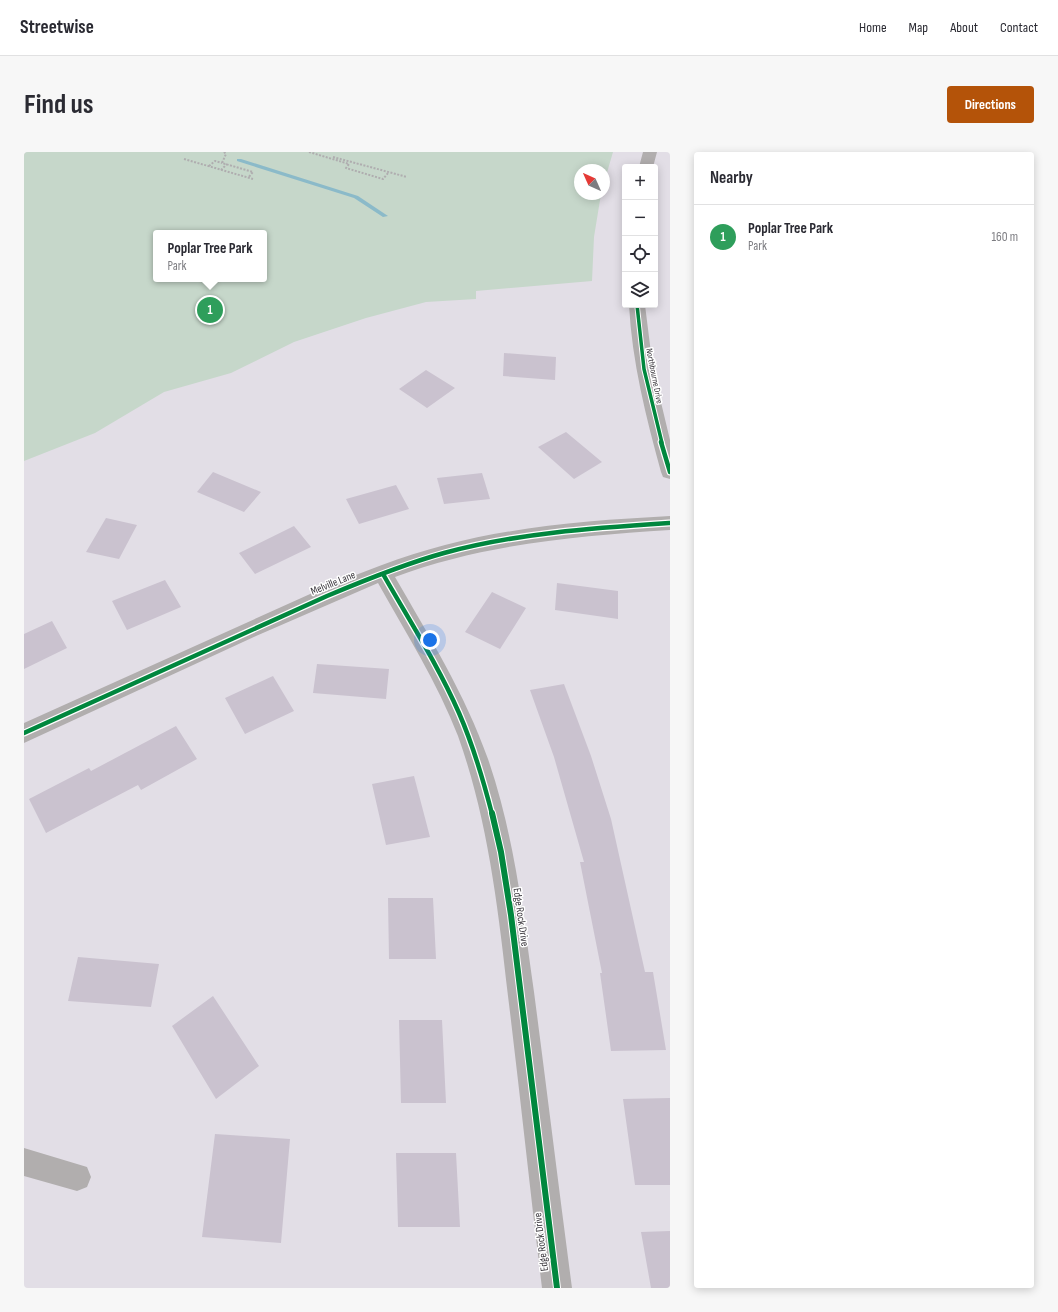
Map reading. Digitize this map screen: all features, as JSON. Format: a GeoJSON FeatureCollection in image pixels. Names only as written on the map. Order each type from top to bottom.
{"type":"FeatureCollection","features":[{"type":"Feature","properties":{"kind":"street"},"geometry":{"type":"LineString","coordinates":[[647,164],[650,152]]}},
{"type":"Feature","properties":{"kind":"street","name":"Northbourne Drive"},"geometry":{"type":"LineString","coordinates":[[637,308],[641,355],[652,408],[670,472]]}},
{"type":"Feature","properties":{"kind":"street","name":"Melville Lane"},"geometry":{"type":"LineString","coordinates":[[24,733],[241,633],[340,590],[439,554],[469,546],[545,533],[670,523]]}},
{"type":"Feature","properties":{"kind":"street","name":"Edge Rock Drive"},"geometry":{"type":"LineString","coordinates":[[383,574],[459,711],[477,759],[493,812],[502,852],[557,1288]]}},
{"type":"Feature","properties":{"kind":"street"},"geometry":{"type":"LineString","coordinates":[[24,1162],[77,1177]]}},
{"type":"Feature","properties":{"kind":"path"},"geometry":{"type":"LineString","coordinates":[[222,162],[226,154],[224,152]]}},
{"type":"Feature","properties":{"kind":"path"},"geometry":{"type":"LineString","coordinates":[[309,152],[349,164]]}},
{"type":"Feature","properties":{"kind":"path"},"geometry":{"type":"LineString","coordinates":[[333,157],[407,177]]}},
{"type":"Feature","properties":{"kind":"path"},"geometry":{"type":"LineString","coordinates":[[184,159],[253,179]]}},
{"type":"Feature","properties":{"kind":"path"},"geometry":{"type":"LineString","coordinates":[[209,166],[215,161],[253,172],[248,178]]}},
{"type":"Feature","properties":{"kind":"path"},"geometry":{"type":"LineString","coordinates":[[351,162],[346,168],[383,179],[389,172]]}},
{"type":"Feature","properties":{"kind":"path"},"geometry":{"type":"LineString","coordinates":[[221,170],[227,164]]}},
{"type":"Feature","properties":{"kind":"path"},"geometry":{"type":"LineString","coordinates":[[236,174],[241,168]]}},
{"type":"Feature","properties":{"kind":"green space"},"geometry":{"type":"Polygon","coordinates":[[[24,152],[613,152],[610,164],[574,164],[574,200],[600,200],[594,237],[592,281],[476,291],[476,299],[426,302],[366,318],[294,342],[231,373],[164,392],[95,433],[24,461],[24,152]]]}},
{"type":"Feature","properties":{"kind":"building"},"geometry":{"type":"Polygon","coordinates":[[[504,353],[556,357],[555,380],[503,376],[504,353]]]}},
{"type":"Feature","properties":{"kind":"building"},"geometry":{"type":"Polygon","coordinates":[[[426,370],[455,388],[427,408],[399,389],[426,370]]]}},
{"type":"Feature","properties":{"kind":"building"},"geometry":{"type":"Polygon","coordinates":[[[566,432],[602,462],[574,479],[538,447],[566,432]]]}},
{"type":"Feature","properties":{"kind":"building"},"geometry":{"type":"Polygon","coordinates":[[[213,472],[261,492],[244,512],[197,492],[213,472]]]}},
{"type":"Feature","properties":{"kind":"building"},"geometry":{"type":"Polygon","coordinates":[[[482,473],[490,499],[444,504],[437,478],[482,473]]]}},
{"type":"Feature","properties":{"kind":"building"},"geometry":{"type":"Polygon","coordinates":[[[396,485],[409,509],[359,524],[346,499],[396,485]]]}},
{"type":"Feature","properties":{"kind":"building"},"geometry":{"type":"Polygon","coordinates":[[[106,518],[137,525],[119,559],[86,552],[106,518]]]}},
{"type":"Feature","properties":{"kind":"building"},"geometry":{"type":"Polygon","coordinates":[[[294,526],[311,547],[255,574],[239,553],[294,526]]]}},
{"type":"Feature","properties":{"kind":"building"},"geometry":{"type":"Polygon","coordinates":[[[165,580],[181,607],[127,630],[112,601],[165,580]]]}},
{"type":"Feature","properties":{"kind":"building"},"geometry":{"type":"Polygon","coordinates":[[[557,583],[618,591],[618,619],[555,610],[557,583]]]}},
{"type":"Feature","properties":{"kind":"building"},"geometry":{"type":"Polygon","coordinates":[[[492,592],[526,608],[500,649],[465,632],[492,592]]]}},
{"type":"Feature","properties":{"kind":"building"},"geometry":{"type":"Polygon","coordinates":[[[52,621],[67,648],[24,669],[24,634],[52,621]]]}},
{"type":"Feature","properties":{"kind":"building"},"geometry":{"type":"Polygon","coordinates":[[[317,664],[389,669],[386,699],[313,693],[317,664]]]}},
{"type":"Feature","properties":{"kind":"building"},"geometry":{"type":"Polygon","coordinates":[[[273,676],[294,711],[245,734],[225,698],[273,676]]]}},
{"type":"Feature","properties":{"kind":"building"},"geometry":{"type":"Polygon","coordinates":[[[564,684],[591,756],[611,819],[645,972],[653,972],[666,1050],[611,1051],[600,973],[602,973],[580,862],[584,862],[554,757],[530,690],[564,684]]]}},
{"type":"Feature","properties":{"kind":"building"},"geometry":{"type":"Polygon","coordinates":[[[176,726],[197,759],[141,790],[138,785],[46,833],[29,799],[89,768],[91,771],[176,726]]]}},
{"type":"Feature","properties":{"kind":"building"},"geometry":{"type":"Polygon","coordinates":[[[414,776],[430,837],[386,845],[372,784],[414,776]]]}},
{"type":"Feature","properties":{"kind":"building"},"geometry":{"type":"Polygon","coordinates":[[[388,898],[433,898],[436,959],[389,959],[388,898]]]}},
{"type":"Feature","properties":{"kind":"building"},"geometry":{"type":"Polygon","coordinates":[[[78,957],[159,964],[151,1007],[68,1001],[78,957]]]}},
{"type":"Feature","properties":{"kind":"building"},"geometry":{"type":"Polygon","coordinates":[[[213,996],[259,1066],[216,1099],[172,1026],[213,996]]]}},
{"type":"Feature","properties":{"kind":"building"},"geometry":{"type":"Polygon","coordinates":[[[399,1020],[442,1020],[446,1103],[401,1103],[399,1020]]]}},
{"type":"Feature","properties":{"kind":"building"},"geometry":{"type":"Polygon","coordinates":[[[670,1098],[670,1185],[635,1185],[623,1099],[670,1098]]]}},
{"type":"Feature","properties":{"kind":"building"},"geometry":{"type":"Polygon","coordinates":[[[215,1134],[290,1139],[281,1243],[202,1237],[215,1134]]]}},
{"type":"Feature","properties":{"kind":"building"},"geometry":{"type":"Polygon","coordinates":[[[396,1153],[456,1153],[460,1227],[398,1227],[396,1153]]]}},
{"type":"Feature","properties":{"kind":"building"},"geometry":{"type":"Polygon","coordinates":[[[670,1231],[670,1288],[651,1288],[641,1232],[670,1231]]]}},
{"type":"Feature","properties":{"kind":"waterway"},"geometry":{"type":"LineString","coordinates":[[239,160],[356,197],[385,216]]}},
{"type":"Feature","properties":{"kind":"cycle path"},"geometry":{"type":"LineString","coordinates":[[637,308],[638,327],[648,390],[670,472]]}},
{"type":"Feature","properties":{"kind":"cycle path"},"geometry":{"type":"LineString","coordinates":[[24,733],[217,644],[327,596],[420,560],[468,547],[518,537],[594,528],[670,523]]}},
{"type":"Feature","properties":{"kind":"cycle path"},"geometry":{"type":"LineString","coordinates":[[383,574],[435,665],[458,712],[477,760],[494,821],[501,852],[511,915],[557,1288]]}},
{"type":"Feature","properties":{"kind":"place","name":"Poplar Tree Park"},"geometry":{"type":"Point","coordinates":[210,310]}}]}
